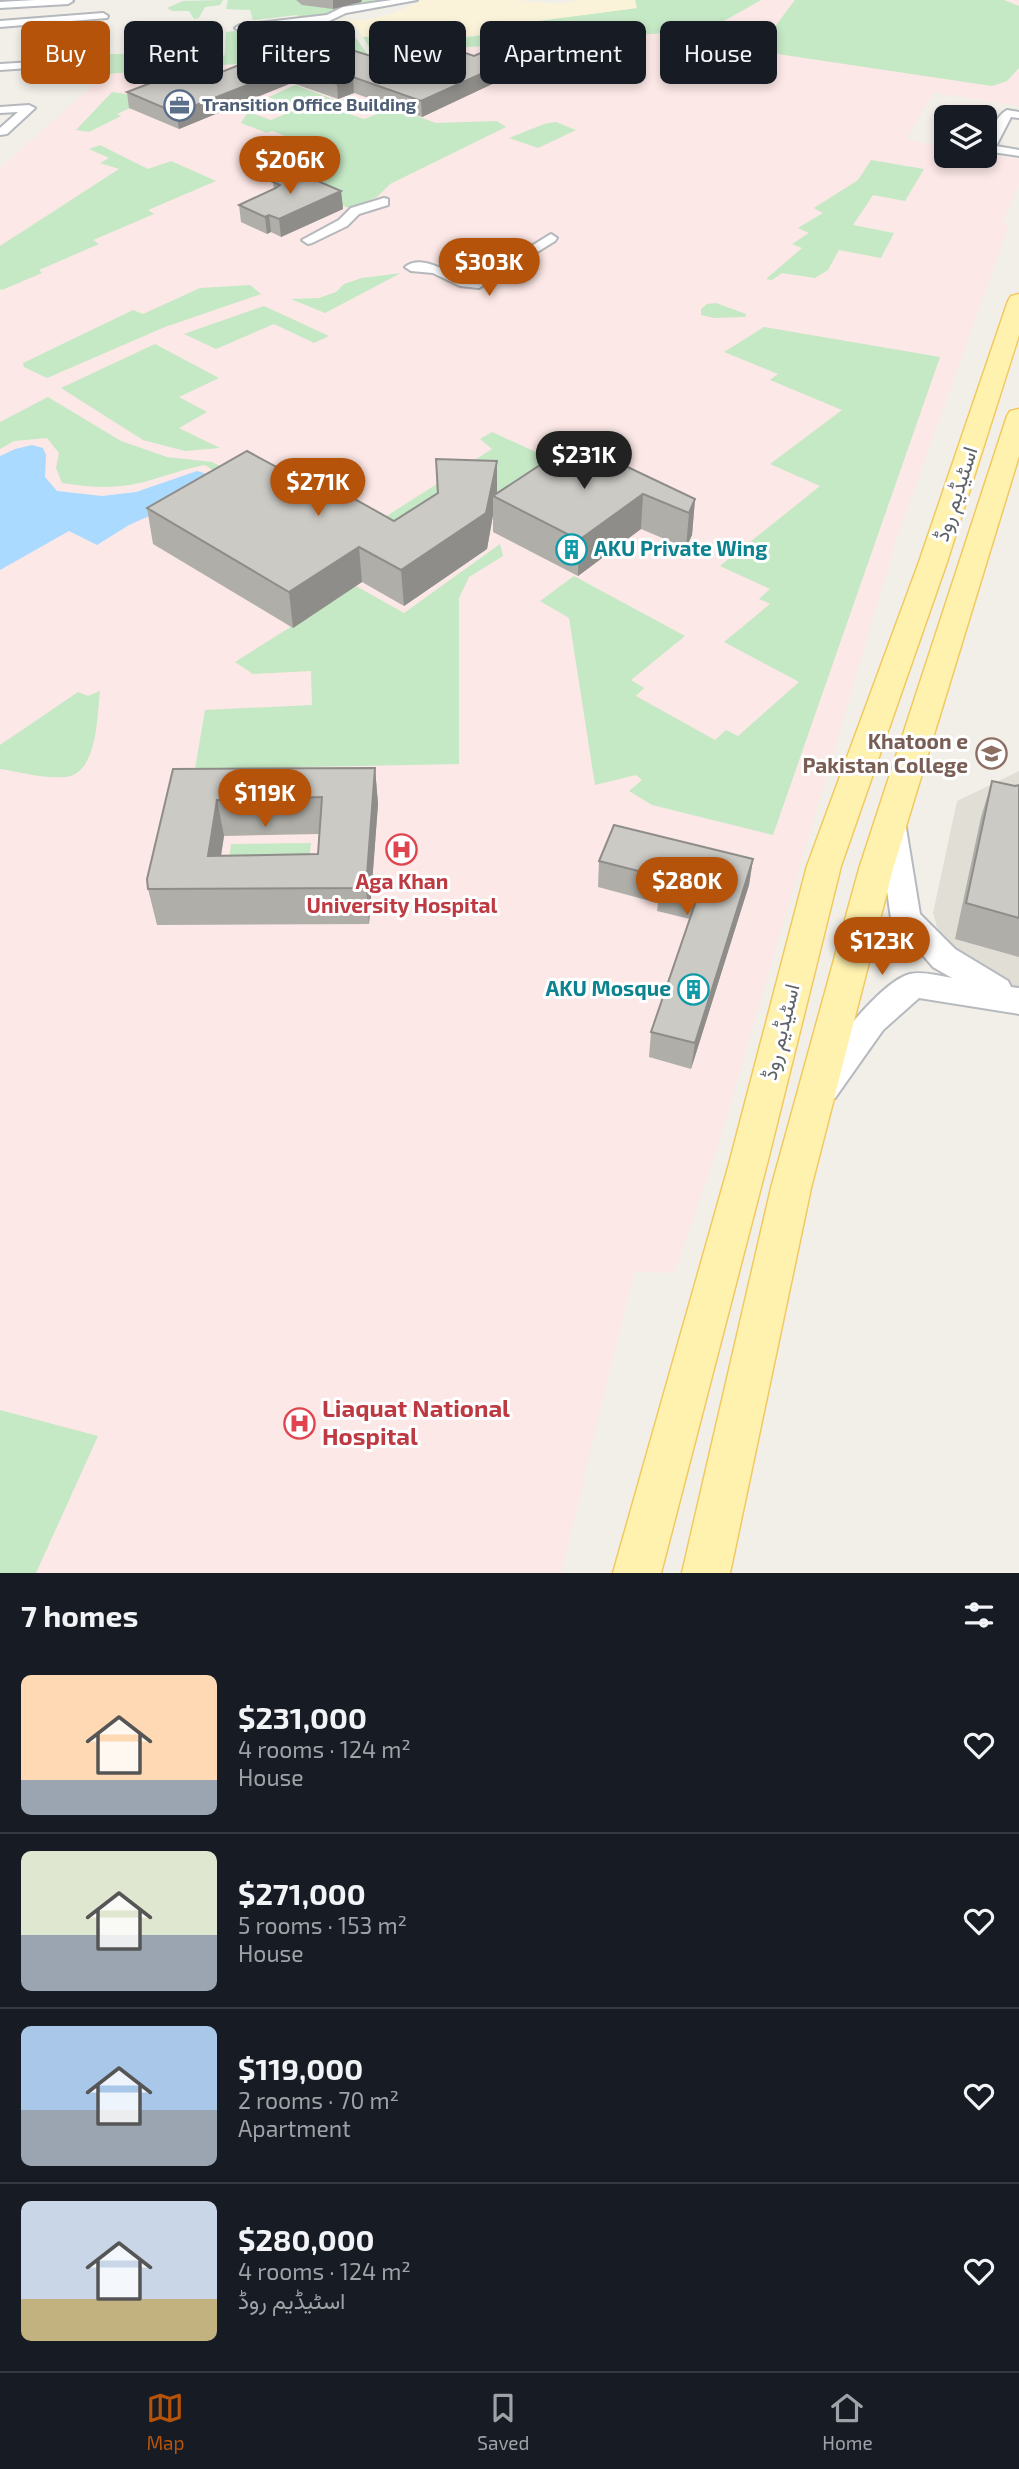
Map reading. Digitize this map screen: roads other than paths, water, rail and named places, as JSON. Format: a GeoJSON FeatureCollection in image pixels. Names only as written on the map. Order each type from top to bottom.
{"type":"FeatureCollection","features":[{"type":"Feature","properties":{"kind":"main road","name":"اسٹیڈیم روڈ"},"geometry":{"type":"LineString","coordinates":[[637,1573],[748,1164],[824,866],[933,562],[1019,301]]}},
{"type":"Feature","properties":{"kind":"main road","name":"اسٹیڈیم روڈ"},"geometry":{"type":"LineString","coordinates":[[706,1573],[792,1188],[815,1098],[891,821],[1019,416]]}},
{"type":"Feature","properties":{"kind":"main road"},"geometry":{"type":"LineString","coordinates":[[933,562],[970,572]]}},
{"type":"Feature","properties":{"kind":"street"},"geometry":{"type":"LineString","coordinates":[[0,5],[68,0],[73,19]]}},
{"type":"Feature","properties":{"kind":"street"},"geometry":{"type":"LineString","coordinates":[[302,21],[329,18],[343,10],[412,0]]}},
{"type":"Feature","properties":{"kind":"street"},"geometry":{"type":"LineString","coordinates":[[0,24],[103,16]]}},
{"type":"Feature","properties":{"kind":"street"},"geometry":{"type":"LineString","coordinates":[[0,67],[21,66]]}},
{"type":"Feature","properties":{"kind":"street"},"geometry":{"type":"LineString","coordinates":[[0,110],[29,108],[3,132],[0,131]]}},
{"type":"Feature","properties":{"kind":"street"},"geometry":{"type":"LineString","coordinates":[[1019,115],[1007,113],[989,148],[1019,153]]}},
{"type":"Feature","properties":{"kind":"street"},"geometry":{"type":"LineString","coordinates":[[308,240],[343,223],[355,211],[384,202]]}},
{"type":"Feature","properties":{"kind":"street"},"geometry":{"type":"LineString","coordinates":[[411,267],[447,274],[456,282],[466,285],[479,284],[551,238]]}},
{"type":"Feature","properties":{"kind":"street"},"geometry":{"type":"LineString","coordinates":[[891,821],[906,918],[944,958],[1014,999]]}},
{"type":"Feature","properties":{"kind":"street"},"geometry":{"type":"LineString","coordinates":[[815,1098],[873,1021],[913,985],[1014,999]]}},
{"type":"Feature","properties":{"kind":"water"},"geometry":{"type":"Polygon","coordinates":[[[32,445],[43,448],[46,455],[45,477],[57,491],[102,496],[136,492],[197,471],[207,474],[172,506],[129,525],[97,545],[69,531],[0,570],[0,456],[32,445]]]}},
{"type":"Feature","properties":{"kind":"place","name":"Transition Office Building"},"geometry":{"type":"Point","coordinates":[179,105]}},
{"type":"Feature","properties":{"kind":"place","name":"AKU Private Wing"},"geometry":{"type":"Point","coordinates":[571,549]}},
{"type":"Feature","properties":{"kind":"place","name":"Khatoon e Pakistan College"},"geometry":{"type":"Point","coordinates":[991,754]}},
{"type":"Feature","properties":{"kind":"place","name":"Aga Khan University Hospital"},"geometry":{"type":"Point","coordinates":[402,850]}},
{"type":"Feature","properties":{"kind":"place","name":"AKU Mosque"},"geometry":{"type":"Point","coordinates":[694,989]}},
{"type":"Feature","properties":{"kind":"place","name":"Liaquat National Hospital"},"geometry":{"type":"Point","coordinates":[299,1423]}}]}
